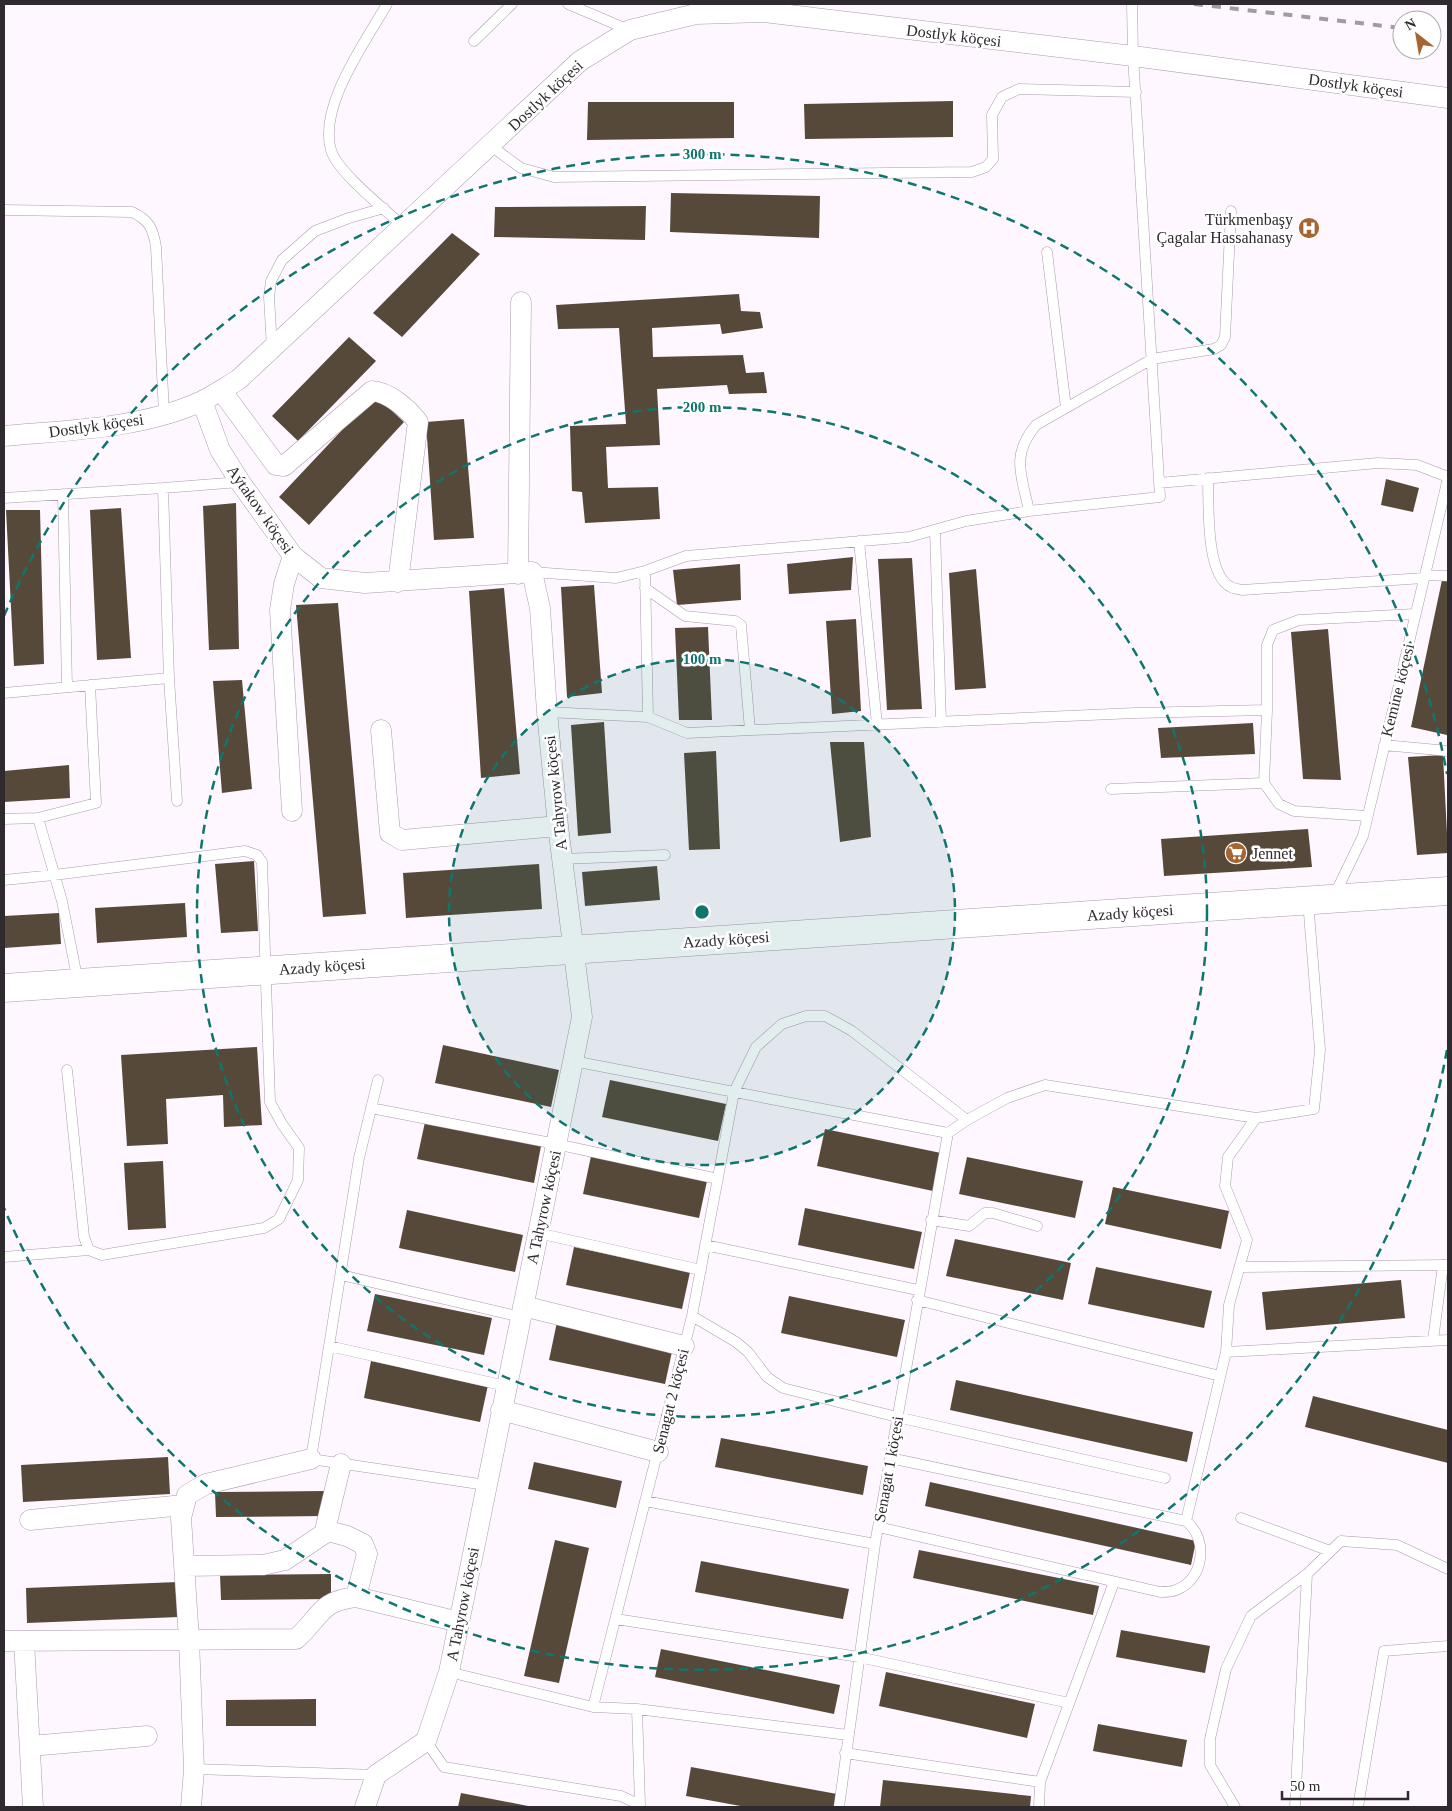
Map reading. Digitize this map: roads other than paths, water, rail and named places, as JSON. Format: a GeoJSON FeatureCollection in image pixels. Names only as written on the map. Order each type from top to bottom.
{"type":"FeatureCollection","features":[{"type":"Feature","properties":{"kind":"main road","name":"Azady köçesi"},"geometry":{"type":"LineString","coordinates":[[4,988],[1448,891]]}},
{"type":"Feature","properties":{"kind":"street","name":"Dostlyk köçesi"},"geometry":{"type":"LineString","coordinates":[[4,436],[124,424],[164,414],[202,401],[238,380],[580,61],[630,30],[696,14],[764,12],[1133,56],[1448,98]]}},
{"type":"Feature","properties":{"kind":"street","name":"A Tahyrow köçesi"},"geometry":{"type":"LineString","coordinates":[[426,1741],[449,1672],[582,1017],[558,826],[547,712],[540,608],[525,573],[521,302]]}},
{"type":"Feature","properties":{"kind":"street"},"geometry":{"type":"LineString","coordinates":[[221,390],[276,465],[284,466],[372,391],[382,391],[411,413],[418,422],[398,582]]}},
{"type":"Feature","properties":{"kind":"street","name":"Aýtakow köçesi"},"geometry":{"type":"LineString","coordinates":[[202,401],[220,450],[240,482],[293,556],[321,578],[364,583],[525,573]]}},
{"type":"Feature","properties":{"kind":"street"},"geometry":{"type":"LineString","coordinates":[[292,811],[280,610],[284,584],[293,556]]}},
{"type":"Feature","properties":{"kind":"street"},"geometry":{"type":"LineString","coordinates":[[381,730],[390,833],[402,840],[558,826]]}},
{"type":"Feature","properties":{"kind":"street"},"geometry":{"type":"LineString","coordinates":[[522,1311],[684,1346]]}},
{"type":"Feature","properties":{"kind":"street"},"geometry":{"type":"LineString","coordinates":[[501,1410],[658,1452]]}},
{"type":"Feature","properties":{"kind":"street"},"geometry":{"type":"LineString","coordinates":[[191,1807],[194,1769],[189,1640],[181,1518],[187,1495],[206,1484],[311,1459]]}},
{"type":"Feature","properties":{"kind":"street"},"geometry":{"type":"LineString","coordinates":[[328,1532],[326,1526],[341,1464]]}},
{"type":"Feature","properties":{"kind":"street"},"geometry":{"type":"LineString","coordinates":[[30,1520],[184,1505]]}},
{"type":"Feature","properties":{"kind":"street"},"geometry":{"type":"LineString","coordinates":[[184,1566],[263,1565],[285,1560],[328,1532],[347,1536],[364,1544],[368,1554],[356,1597]]}},
{"type":"Feature","properties":{"kind":"street"},"geometry":{"type":"LineString","coordinates":[[4,1641],[296,1639],[311,1626],[318,1612],[327,1604],[356,1597],[459,1622]]}},
{"type":"Feature","properties":{"kind":"street"},"geometry":{"type":"LineString","coordinates":[[24,1641],[33,1807]]}},
{"type":"Feature","properties":{"kind":"street"},"geometry":{"type":"LineString","coordinates":[[30,1746],[147,1736]]}},
{"type":"Feature","properties":{"kind":"street"},"geometry":{"type":"LineString","coordinates":[[365,1807],[376,1776],[426,1741]]}},
{"type":"Feature","properties":{"kind":"lane"},"geometry":{"type":"LineString","coordinates":[[387,4],[339,89],[328,126],[331,150],[343,170],[404,227]]}},
{"type":"Feature","properties":{"kind":"lane"},"geometry":{"type":"LineString","coordinates":[[474,41],[506,6],[512,4]]}},
{"type":"Feature","properties":{"kind":"lane"},"geometry":{"type":"LineString","coordinates":[[568,4],[630,30]]}},
{"type":"Feature","properties":{"kind":"lane"},"geometry":{"type":"LineString","coordinates":[[525,573],[616,578],[645,571],[686,556],[910,537],[966,522],[1029,512],[1160,497],[1133,56],[1132,4]]}},
{"type":"Feature","properties":{"kind":"lane"},"geometry":{"type":"LineString","coordinates":[[491,146],[521,168],[554,176],[972,172],[986,167],[994,158],[992,115],[1002,97],[1019,89],[1136,92]]}},
{"type":"Feature","properties":{"kind":"lane"},"geometry":{"type":"LineString","coordinates":[[272,349],[269,297],[271,281],[282,260],[315,231],[348,218],[384,208]]}},
{"type":"Feature","properties":{"kind":"lane"},"geometry":{"type":"LineString","coordinates":[[4,210],[132,212],[146,219],[154,231],[156,247],[164,414]]}},
{"type":"Feature","properties":{"kind":"lane"},"geometry":{"type":"LineString","coordinates":[[1029,512],[1019,462],[1024,439],[1036,425],[1152,359],[1214,349],[1221,345],[1225,337],[1231,212]]}},
{"type":"Feature","properties":{"kind":"lane"},"geometry":{"type":"LineString","coordinates":[[1047,252],[1066,408]]}},
{"type":"Feature","properties":{"kind":"lane"},"geometry":{"type":"LineString","coordinates":[[1159,483],[1378,463],[1417,465],[1448,477]]}},
{"type":"Feature","properties":{"kind":"lane","name":"Kemine köçesi"},"geometry":{"type":"LineString","coordinates":[[1320,900],[1363,836],[1366,816],[1448,477]]}},
{"type":"Feature","properties":{"kind":"lane"},"geometry":{"type":"LineString","coordinates":[[1208,478],[1211,552],[1220,574],[1229,587],[1242,590],[1448,576]]}},
{"type":"Feature","properties":{"kind":"lane"},"geometry":{"type":"LineString","coordinates":[[4,498],[240,482]]}},
{"type":"Feature","properties":{"kind":"lane"},"geometry":{"type":"LineString","coordinates":[[163,488],[169,678],[177,801]]}},
{"type":"Feature","properties":{"kind":"lane"},"geometry":{"type":"LineString","coordinates":[[63,494],[67,687]]}},
{"type":"Feature","properties":{"kind":"lane"},"geometry":{"type":"LineString","coordinates":[[935,530],[941,722]]}},
{"type":"Feature","properties":{"kind":"lane"},"geometry":{"type":"LineString","coordinates":[[859,541],[877,724]]}},
{"type":"Feature","properties":{"kind":"lane"},"geometry":{"type":"LineString","coordinates":[[645,571],[648,717]]}},
{"type":"Feature","properties":{"kind":"lane"},"geometry":{"type":"LineString","coordinates":[[645,588],[685,616],[735,621],[741,625],[750,730]]}},
{"type":"Feature","properties":{"kind":"lane"},"geometry":{"type":"LineString","coordinates":[[1366,816],[1294,811],[1279,804],[1264,782],[1267,645],[1274,630],[1299,620],[1415,614]]}},
{"type":"Feature","properties":{"kind":"lane"},"geometry":{"type":"LineString","coordinates":[[4,693],[169,678]]}},
{"type":"Feature","properties":{"kind":"lane"},"geometry":{"type":"LineString","coordinates":[[4,819],[38,818],[96,803],[90,685]]}},
{"type":"Feature","properties":{"kind":"lane"},"geometry":{"type":"LineString","coordinates":[[547,712],[648,717],[687,733],[1267,710]]}},
{"type":"Feature","properties":{"kind":"lane"},"geometry":{"type":"LineString","coordinates":[[1384,745],[1448,751]]}},
{"type":"Feature","properties":{"kind":"lane"},"geometry":{"type":"LineString","coordinates":[[1112,789],[1264,782]]}},
{"type":"Feature","properties":{"kind":"lane"},"geometry":{"type":"LineString","coordinates":[[38,818],[62,901],[78,983]]}},
{"type":"Feature","properties":{"kind":"lane"},"geometry":{"type":"LineString","coordinates":[[4,880],[245,850],[257,855],[262,862],[270,1102],[282,1124],[299,1148],[298,1180],[279,1219],[264,1228],[112,1254],[102,1255],[89,1250],[4,1257]]}},
{"type":"Feature","properties":{"kind":"lane"},"geometry":{"type":"LineString","coordinates":[[562,859],[665,855]]}},
{"type":"Feature","properties":{"kind":"lane"},"geometry":{"type":"LineString","coordinates":[[574,1061],[948,1133],[1007,1098],[1045,1085],[1256,1118],[1314,1109],[1320,1050],[1320,900]]}},
{"type":"Feature","properties":{"kind":"lane","name":"Senagat 2 köçesi"},"geometry":{"type":"LineString","coordinates":[[593,1707],[692,1316],[734,1092],[756,1047],[782,1024],[806,1016],[826,1016],[852,1031],[967,1120]]}},
{"type":"Feature","properties":{"kind":"lane"},"geometry":{"type":"LineString","coordinates":[[67,1070],[84,1237],[89,1250]]}},
{"type":"Feature","properties":{"kind":"lane"},"geometry":{"type":"LineString","coordinates":[[378,1080],[359,1158],[311,1459],[486,1485]]}},
{"type":"Feature","properties":{"kind":"lane"},"geometry":{"type":"LineString","coordinates":[[371,1108],[556,1144],[718,1180]]}},
{"type":"Feature","properties":{"kind":"lane"},"geometry":{"type":"LineString","coordinates":[[1186,1521],[1226,1352],[1229,1306],[1247,1240],[1225,1186],[1228,1157],[1256,1118]]}},
{"type":"Feature","properties":{"kind":"lane","name":"Senagat 1 köçesi"},"geometry":{"type":"LineString","coordinates":[[840,1807],[848,1735],[875,1544],[917,1295],[948,1133]]}},
{"type":"Feature","properties":{"kind":"lane"},"geometry":{"type":"LineString","coordinates":[[931,1220],[969,1226],[985,1213],[993,1213],[1037,1226]]}},
{"type":"Feature","properties":{"kind":"lane"},"geometry":{"type":"LineString","coordinates":[[538,1233],[701,1270]]}},
{"type":"Feature","properties":{"kind":"lane"},"geometry":{"type":"LineString","coordinates":[[705,1245],[917,1295],[1220,1376]]}},
{"type":"Feature","properties":{"kind":"lane"},"geometry":{"type":"LineString","coordinates":[[1240,1267],[1446,1265],[1432,1340]]}},
{"type":"Feature","properties":{"kind":"lane"},"geometry":{"type":"LineString","coordinates":[[340,1275],[522,1311]]}},
{"type":"Feature","properties":{"kind":"lane"},"geometry":{"type":"LineString","coordinates":[[692,1316],[736,1342],[748,1352],[767,1377],[783,1388],[897,1417],[1165,1478]]}},
{"type":"Feature","properties":{"kind":"lane"},"geometry":{"type":"LineString","coordinates":[[1226,1352],[1448,1340]]}},
{"type":"Feature","properties":{"kind":"lane"},"geometry":{"type":"LineString","coordinates":[[329,1346],[506,1386]]}},
{"type":"Feature","properties":{"kind":"lane"},"geometry":{"type":"LineString","coordinates":[[878,1527],[1160,1592],[1178,1590],[1191,1579],[1198,1566],[1202,1546],[1194,1527],[1186,1521],[890,1458]]}},
{"type":"Feature","properties":{"kind":"lane"},"geometry":{"type":"LineString","coordinates":[[645,1501],[875,1544]]}},
{"type":"Feature","properties":{"kind":"lane"},"geometry":{"type":"LineString","coordinates":[[1241,1518],[1330,1551]]}},
{"type":"Feature","properties":{"kind":"lane"},"geometry":{"type":"LineString","coordinates":[[1235,1807],[1210,1765],[1210,1739],[1226,1669],[1251,1616],[1307,1574],[1341,1541],[1397,1545],[1448,1569]]}},
{"type":"Feature","properties":{"kind":"lane"},"geometry":{"type":"LineString","coordinates":[[1295,1807],[1307,1574]]}},
{"type":"Feature","properties":{"kind":"lane"},"geometry":{"type":"LineString","coordinates":[[1039,1807],[1040,1782],[1114,1582]]}},
{"type":"Feature","properties":{"kind":"lane"},"geometry":{"type":"LineString","coordinates":[[616,1618],[859,1657],[1069,1703]]}},
{"type":"Feature","properties":{"kind":"lane"},"geometry":{"type":"LineString","coordinates":[[1358,1807],[1384,1651],[1448,1646]]}},
{"type":"Feature","properties":{"kind":"lane"},"geometry":{"type":"LineString","coordinates":[[449,1672],[593,1707],[637,1709],[848,1735]]}},
{"type":"Feature","properties":{"kind":"lane"},"geometry":{"type":"LineString","coordinates":[[426,1741],[444,1767],[621,1796],[640,1806],[637,1709]]}},
{"type":"Feature","properties":{"kind":"lane"},"geometry":{"type":"LineString","coordinates":[[846,1753],[1040,1782]]}},
{"type":"Feature","properties":{"kind":"lane"},"geometry":{"type":"LineString","coordinates":[[194,1769],[376,1776]]}},
{"type":"Feature","properties":{"kind":"railway"},"geometry":{"type":"LineString","coordinates":[[1194,4],[1392,27]]}},
{"type":"Feature","properties":{"kind":"railway"},"geometry":{"type":"LineString","coordinates":[[1442,33],[1448,34]]}},
{"type":"Feature","properties":{"kind":"place","name":"Türkmenbaşy Çagalar Hassahanasy"},"geometry":{"type":"Point","coordinates":[1309,228]}},
{"type":"Feature","properties":{"kind":"place","name":"Jennet"},"geometry":{"type":"Point","coordinates":[1236,853]}}]}
